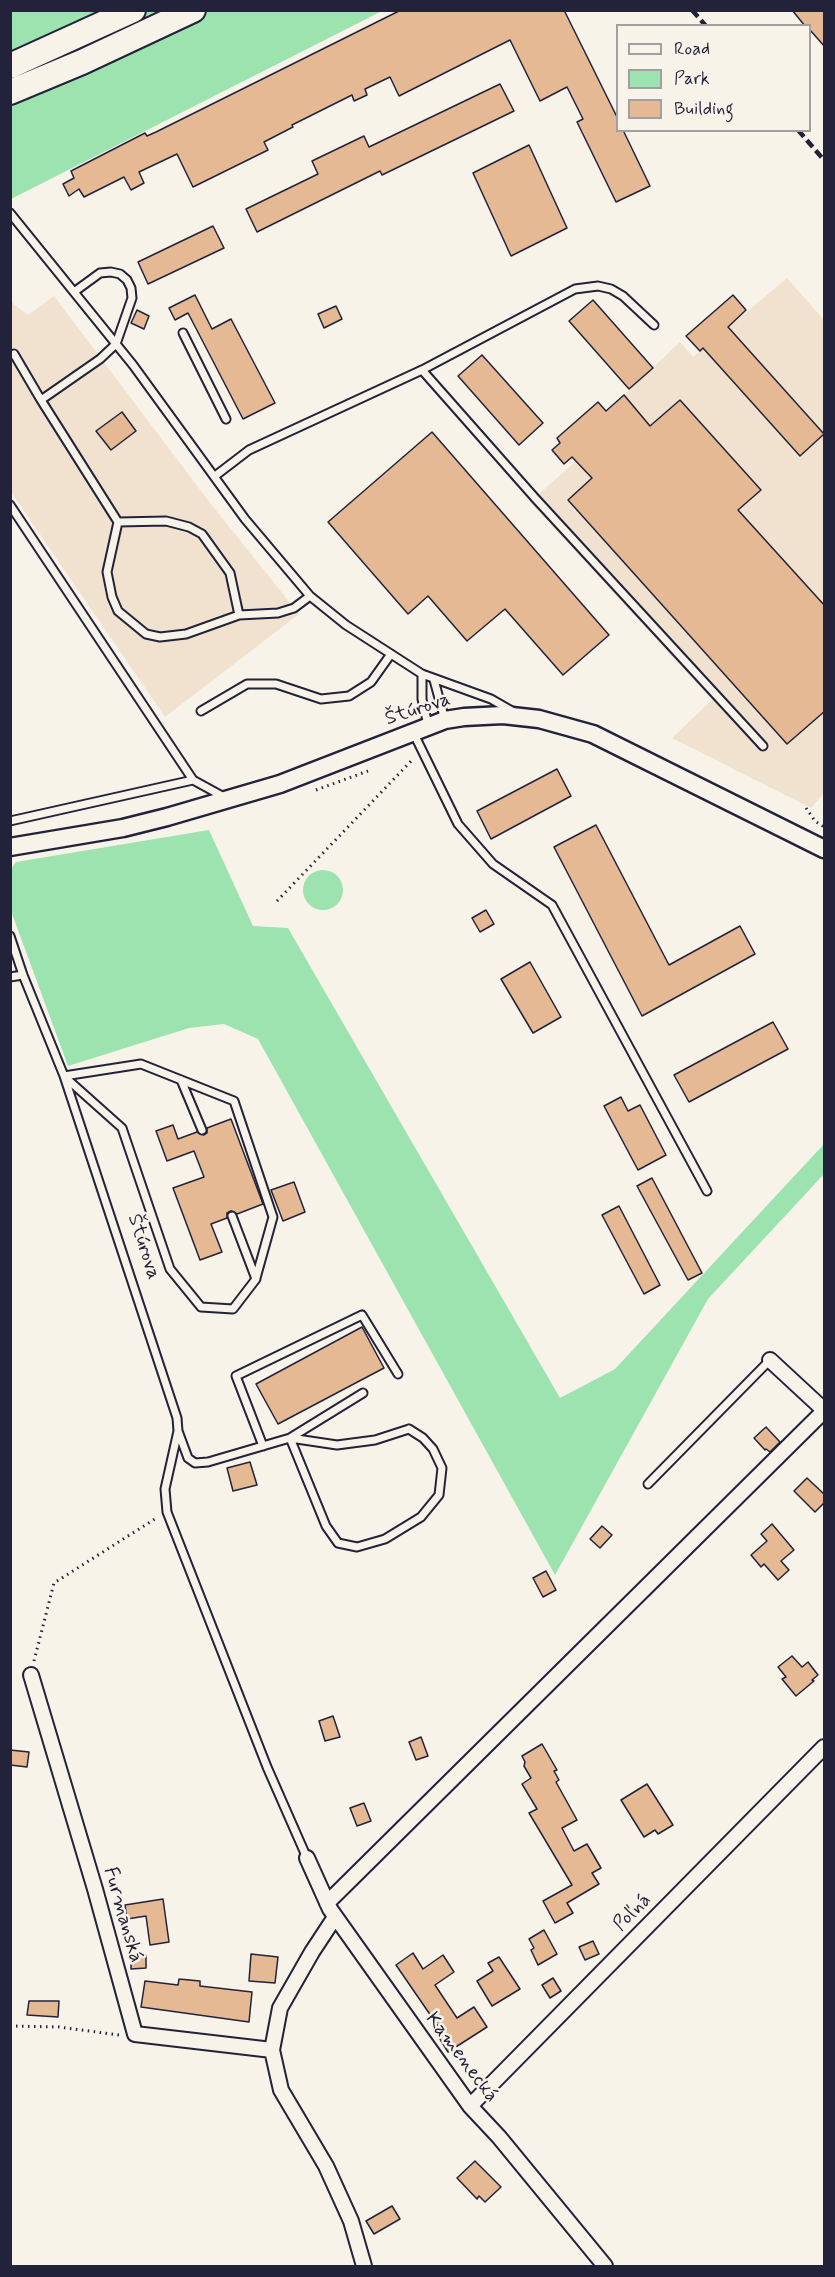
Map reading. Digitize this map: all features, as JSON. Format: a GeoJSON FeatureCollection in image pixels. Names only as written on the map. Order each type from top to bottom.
{"type":"FeatureCollection","features":[{"type":"Feature","properties":{"kind":"highway"},"geometry":{"type":"LineString","coordinates":[[10,66],[134,10]]}},
{"type":"Feature","properties":{"kind":"highway"},"geometry":{"type":"LineString","coordinates":[[10,92],[82,62],[193,10]]}},
{"type":"Feature","properties":{"kind":"street","name":"Štúrova"},"geometry":{"type":"LineString","coordinates":[[10,846],[123,828],[229,800],[321,770],[420,728],[445,720],[484,715],[520,716],[552,722],[593,734],[825,849]]}},
{"type":"Feature","properties":{"kind":"street"},"geometry":{"type":"LineString","coordinates":[[327,1903],[825,1411],[770,1360]]}},
{"type":"Feature","properties":{"kind":"street","name":"Furmanská"},"geometry":{"type":"LineString","coordinates":[[31,1675],[95,1888],[135,2034]]}},
{"type":"Feature","properties":{"kind":"street","name":"Poľná"},"geometry":{"type":"LineString","coordinates":[[470,2106],[825,1748]]}},
{"type":"Feature","properties":{"kind":"street","name":"Kamenecká"},"geometry":{"type":"LineString","coordinates":[[307,1858],[335,1917],[470,2106],[499,2137],[605,2266]]}},
{"type":"Feature","properties":{"kind":"street"},"geometry":{"type":"LineString","coordinates":[[335,1917],[280,2008],[272,2050],[281,2090],[330,2174],[351,2221],[364,2266]]}},
{"type":"Feature","properties":{"kind":"street"},"geometry":{"type":"LineString","coordinates":[[135,2034],[272,2050]]}},
{"type":"Feature","properties":{"kind":"lane"},"geometry":{"type":"LineString","coordinates":[[10,213],[116,344],[245,519],[310,596],[346,625],[422,674],[491,699],[520,716]]}},
{"type":"Feature","properties":{"kind":"lane"},"geometry":{"type":"LineString","coordinates":[[41,400],[100,360],[116,344],[132,298],[127,280],[120,274],[111,272],[100,273],[74,292]]}},
{"type":"Feature","properties":{"kind":"lane"},"geometry":{"type":"LineString","coordinates":[[215,476],[249,450],[422,370],[575,289],[598,286],[623,296],[654,326]]}},
{"type":"Feature","properties":{"kind":"lane"},"geometry":{"type":"LineString","coordinates":[[183,333],[226,419]]}},
{"type":"Feature","properties":{"kind":"lane"},"geometry":{"type":"LineString","coordinates":[[14,354],[118,522],[107,572],[112,597],[118,611],[146,634],[160,637],[186,634],[239,615],[278,613],[294,608],[310,596]]}},
{"type":"Feature","properties":{"kind":"lane"},"geometry":{"type":"LineString","coordinates":[[422,370],[535,498],[764,746]]}},
{"type":"Feature","properties":{"kind":"lane"},"geometry":{"type":"LineString","coordinates":[[10,506],[193,780],[229,800]]}},
{"type":"Feature","properties":{"kind":"lane"},"geometry":{"type":"LineString","coordinates":[[118,522],[166,521],[189,527],[202,534],[230,573],[239,615]]}},
{"type":"Feature","properties":{"kind":"lane"},"geometry":{"type":"LineString","coordinates":[[201,711],[247,684],[276,684],[321,699],[349,696],[371,682],[391,654]]}},
{"type":"Feature","properties":{"kind":"lane"},"geometry":{"type":"LineString","coordinates":[[422,674],[420,728],[422,750],[458,824],[493,864],[552,905],[707,1191]]}},
{"type":"Feature","properties":{"kind":"lane"},"geometry":{"type":"LineString","coordinates":[[434,680],[445,720]]}},
{"type":"Feature","properties":{"kind":"lane"},"geometry":{"type":"LineString","coordinates":[[10,821],[193,780]]}},
{"type":"Feature","properties":{"kind":"lane","name":"Štúrova"},"geometry":{"type":"LineString","coordinates":[[10,936],[23,975],[64,1076],[177,1418],[178,1431],[188,1458],[195,1463],[208,1462],[263,1446]]}},
{"type":"Feature","properties":{"kind":"lane"},"geometry":{"type":"LineString","coordinates":[[10,977],[23,975]]}},
{"type":"Feature","properties":{"kind":"lane"},"geometry":{"type":"LineString","coordinates":[[64,1076],[141,1064],[234,1101],[273,1217],[256,1279]]}},
{"type":"Feature","properties":{"kind":"lane","name":"Štúrova"},"geometry":{"type":"LineString","coordinates":[[64,1076],[122,1128],[170,1269],[201,1306],[233,1309],[256,1279]]}},
{"type":"Feature","properties":{"kind":"lane"},"geometry":{"type":"LineString","coordinates":[[181,1080],[202,1130]]}},
{"type":"Feature","properties":{"kind":"lane"},"geometry":{"type":"LineString","coordinates":[[232,1216],[256,1279]]}},
{"type":"Feature","properties":{"kind":"lane"},"geometry":{"type":"LineString","coordinates":[[363,1393],[290,1438],[263,1446],[236,1376],[362,1315],[398,1374]]}},
{"type":"Feature","properties":{"kind":"lane"},"geometry":{"type":"LineString","coordinates":[[648,1484],[770,1360]]}},
{"type":"Feature","properties":{"kind":"lane"},"geometry":{"type":"LineString","coordinates":[[409,1429],[423,1438],[438,1458],[442,1468],[439,1495],[421,1516],[385,1539],[357,1547],[338,1543],[326,1527],[290,1438],[337,1445],[375,1440],[409,1429]]}},
{"type":"Feature","properties":{"kind":"lane"},"geometry":{"type":"LineString","coordinates":[[178,1431],[165,1489],[166,1512],[267,1767],[307,1858]]}},
{"type":"Feature","properties":{"kind":"path"},"geometry":{"type":"LineString","coordinates":[[278,901],[422,750]]}},
{"type":"Feature","properties":{"kind":"path"},"geometry":{"type":"LineString","coordinates":[[316,790],[368,771]]}},
{"type":"Feature","properties":{"kind":"path"},"geometry":{"type":"LineString","coordinates":[[806,808],[815,821],[825,827]]}},
{"type":"Feature","properties":{"kind":"path"},"geometry":{"type":"LineString","coordinates":[[31,1675],[54,1583],[166,1512]]}},
{"type":"Feature","properties":{"kind":"path"},"geometry":{"type":"LineString","coordinates":[[10,2026],[59,2027],[130,2037],[135,2034]]}},
{"type":"Feature","properties":{"kind":"shaded area"},"geometry":{"type":"Polygon","coordinates":[[[787,278],[824,320],[824,793],[811,808],[672,738],[712,700],[530,502],[576,461],[624,395],[680,342],[693,357],[787,278]]]}},
{"type":"Feature","properties":{"kind":"shaded area"},"geometry":{"type":"Polygon","coordinates":[[[54,296],[207,499],[299,614],[165,717],[11,492],[10,301],[28,315],[54,296]]]}},
{"type":"Feature","properties":{"kind":"green space"},"geometry":{"type":"Polygon","coordinates":[[[16,10],[382,11],[11,199],[10,13],[16,10]]]}},
{"type":"Feature","properties":{"kind":"green space"},"geometry":{"type":"Polygon","coordinates":[[[209,830],[253,926],[288,928],[560,1398],[615,1369],[824,1144],[824,1174],[708,1299],[555,1575],[258,1039],[224,1024],[189,1028],[68,1066],[11,911],[11,869],[16,862],[209,830]]]}},
{"type":"Feature","properties":{"kind":"green space"},"geometry":{"type":"Polygon","coordinates":[[[323,870],[337,876],[343,890],[337,904],[323,910],[309,904],[303,890],[309,876],[323,870]]]}},
{"type":"Feature","properties":{"kind":"building"},"geometry":{"type":"Polygon","coordinates":[[[401,10],[564,10],[616,115],[616,132],[624,132],[650,186],[616,202],[577,122],[583,119],[567,87],[540,101],[510,40],[399,96],[390,77],[365,89],[367,95],[354,101],[352,95],[292,125],[293,127],[264,142],[268,150],[193,187],[177,154],[139,172],[144,183],[131,190],[124,177],[84,197],[79,189],[69,196],[63,184],[74,178],[71,171],[145,133],[147,136],[401,10]]]}},
{"type":"Feature","properties":{"kind":"building"},"geometry":{"type":"Polygon","coordinates":[[[792,10],[825,10],[825,47],[811,31],[811,24],[803,24],[792,10]]]}},
{"type":"Feature","properties":{"kind":"building"},"geometry":{"type":"Polygon","coordinates":[[[500,84],[514,111],[382,175],[380,171],[257,232],[246,209],[318,174],[312,161],[364,136],[369,147],[500,84]]]}},
{"type":"Feature","properties":{"kind":"building"},"geometry":{"type":"Polygon","coordinates":[[[529,145],[567,228],[511,256],[473,173],[529,145]]]}},
{"type":"Feature","properties":{"kind":"building"},"geometry":{"type":"Polygon","coordinates":[[[213,226],[224,248],[148,284],[138,262],[213,226]]]}},
{"type":"Feature","properties":{"kind":"building"},"geometry":{"type":"Polygon","coordinates":[[[195,295],[212,329],[231,319],[275,403],[243,419],[188,313],[175,320],[169,308],[195,295]]]}},
{"type":"Feature","properties":{"kind":"building"},"geometry":{"type":"Polygon","coordinates":[[[733,295],[746,310],[728,327],[824,434],[800,456],[703,348],[700,351],[686,336],[733,295]]]}},
{"type":"Feature","properties":{"kind":"building"},"geometry":{"type":"Polygon","coordinates":[[[593,300],[653,368],[629,389],[569,321],[593,300]]]}},
{"type":"Feature","properties":{"kind":"building"},"geometry":{"type":"Polygon","coordinates":[[[336,306],[342,319],[324,328],[318,314],[336,306]]]}},
{"type":"Feature","properties":{"kind":"building"},"geometry":{"type":"Polygon","coordinates":[[[137,310],[149,316],[144,329],[131,323],[137,310]]]}},
{"type":"Feature","properties":{"kind":"building"},"geometry":{"type":"Polygon","coordinates":[[[482,355],[543,423],[519,445],[458,376],[482,355]]]}},
{"type":"Feature","properties":{"kind":"building"},"geometry":{"type":"Polygon","coordinates":[[[624,395],[650,426],[680,400],[761,490],[738,510],[825,606],[825,711],[787,744],[568,500],[592,478],[572,457],[564,464],[552,450],[560,443],[557,438],[598,402],[606,411],[624,395]]]}},
{"type":"Feature","properties":{"kind":"building"},"geometry":{"type":"Polygon","coordinates":[[[122,412],[136,431],[111,450],[96,431],[122,412]]]}},
{"type":"Feature","properties":{"kind":"building"},"geometry":{"type":"Polygon","coordinates":[[[432,432],[609,635],[563,675],[505,609],[467,641],[428,596],[408,614],[328,522],[432,432]]]}},
{"type":"Feature","properties":{"kind":"building"},"geometry":{"type":"Polygon","coordinates":[[[557,769],[571,796],[491,839],[477,811],[557,769]]]}},
{"type":"Feature","properties":{"kind":"building"},"geometry":{"type":"Polygon","coordinates":[[[596,825],[669,965],[740,926],[755,954],[642,1016],[554,847],[596,825]]]}},
{"type":"Feature","properties":{"kind":"building"},"geometry":{"type":"Polygon","coordinates":[[[486,910],[494,924],[480,932],[472,918],[486,910]]]}},
{"type":"Feature","properties":{"kind":"building"},"geometry":{"type":"Polygon","coordinates":[[[530,962],[561,1017],[533,1033],[501,979],[530,962]]]}},
{"type":"Feature","properties":{"kind":"building"},"geometry":{"type":"Polygon","coordinates":[[[773,1022],[788,1049],[689,1102],[674,1075],[773,1022]]]}},
{"type":"Feature","properties":{"kind":"building"},"geometry":{"type":"Polygon","coordinates":[[[621,1097],[628,1111],[640,1105],[666,1155],[638,1170],[604,1106],[621,1097]]]}},
{"type":"Feature","properties":{"kind":"building"},"geometry":{"type":"Polygon","coordinates":[[[231,1119],[263,1204],[237,1214],[231,1211],[227,1213],[227,1218],[211,1224],[222,1252],[200,1260],[173,1188],[204,1177],[194,1151],[167,1161],[156,1131],[173,1125],[178,1139],[197,1132],[204,1135],[207,1133],[207,1128],[231,1119]]]}},
{"type":"Feature","properties":{"kind":"building"},"geometry":{"type":"Polygon","coordinates":[[[652,1178],[702,1273],[688,1280],[637,1186],[652,1178]]]}},
{"type":"Feature","properties":{"kind":"building"},"geometry":{"type":"Polygon","coordinates":[[[294,1182],[305,1212],[283,1221],[271,1190],[294,1182]]]}},
{"type":"Feature","properties":{"kind":"building"},"geometry":{"type":"Polygon","coordinates":[[[619,1206],[660,1285],[644,1294],[602,1215],[619,1206]]]}},
{"type":"Feature","properties":{"kind":"building"},"geometry":{"type":"Polygon","coordinates":[[[362,1327],[384,1368],[278,1424],[256,1384],[362,1327]]]}},
{"type":"Feature","properties":{"kind":"building"},"geometry":{"type":"Polygon","coordinates":[[[766,1427],[780,1442],[770,1452],[754,1438],[766,1427]]]}},
{"type":"Feature","properties":{"kind":"building"},"geometry":{"type":"Polygon","coordinates":[[[250,1462],[257,1485],[233,1491],[227,1468],[250,1462]]]}},
{"type":"Feature","properties":{"kind":"building"},"geometry":{"type":"Polygon","coordinates":[[[807,1478],[825,1495],[825,1502],[815,1512],[794,1491],[807,1478]]]}},
{"type":"Feature","properties":{"kind":"building"},"geometry":{"type":"Polygon","coordinates":[[[772,1524],[794,1550],[781,1561],[789,1570],[778,1580],[764,1564],[761,1567],[751,1555],[767,1541],[761,1534],[772,1524]]]}},
{"type":"Feature","properties":{"kind":"building"},"geometry":{"type":"Polygon","coordinates":[[[602,1526],[612,1535],[600,1548],[590,1539],[602,1526]]]}},
{"type":"Feature","properties":{"kind":"building"},"geometry":{"type":"Polygon","coordinates":[[[546,1571],[556,1590],[543,1597],[533,1578],[546,1571]]]}},
{"type":"Feature","properties":{"kind":"building"},"geometry":{"type":"Polygon","coordinates":[[[792,1656],[802,1667],[808,1662],[818,1675],[796,1696],[782,1679],[786,1677],[778,1667],[792,1656]]]}},
{"type":"Feature","properties":{"kind":"building"},"geometry":{"type":"Polygon","coordinates":[[[333,1716],[340,1737],[325,1741],[319,1721],[333,1716]]]}},
{"type":"Feature","properties":{"kind":"building"},"geometry":{"type":"Polygon","coordinates":[[[421,1737],[428,1756],[416,1760],[409,1742],[421,1737]]]}},
{"type":"Feature","properties":{"kind":"building"},"geometry":{"type":"Polygon","coordinates":[[[542,1744],[557,1770],[554,1771],[559,1780],[556,1782],[577,1820],[562,1828],[574,1851],[587,1844],[601,1868],[592,1873],[599,1884],[567,1903],[573,1913],[555,1923],[543,1901],[572,1885],[529,1813],[537,1809],[522,1784],[531,1778],[524,1766],[522,1756],[542,1744]]]}},
{"type":"Feature","properties":{"kind":"building"},"geometry":{"type":"Polygon","coordinates":[[[10,1750],[29,1752],[27,1767],[10,1765],[10,1750]]]}},
{"type":"Feature","properties":{"kind":"building"},"geometry":{"type":"Polygon","coordinates":[[[647,1784],[673,1825],[658,1834],[655,1830],[644,1837],[621,1800],[647,1784]]]}},
{"type":"Feature","properties":{"kind":"building"},"geometry":{"type":"Polygon","coordinates":[[[364,1803],[371,1821],[357,1826],[350,1808],[364,1803]]]}},
{"type":"Feature","properties":{"kind":"building"},"geometry":{"type":"Polygon","coordinates":[[[163,1899],[169,1942],[150,1945],[146,1916],[127,1919],[125,1905],[163,1899]]]}},
{"type":"Feature","properties":{"kind":"building"},"geometry":{"type":"Polygon","coordinates":[[[544,1930],[557,1954],[538,1965],[529,1939],[544,1930]]]}},
{"type":"Feature","properties":{"kind":"building"},"geometry":{"type":"Polygon","coordinates":[[[593,1941],[599,1954],[585,1960],[579,1947],[593,1941]]]}},
{"type":"Feature","properties":{"kind":"building"},"geometry":{"type":"Polygon","coordinates":[[[413,1953],[423,1969],[443,1955],[454,1972],[435,1985],[457,2018],[474,2007],[487,2027],[448,2052],[435,2031],[440,2029],[396,1965],[413,1953]]]}},
{"type":"Feature","properties":{"kind":"building"},"geometry":{"type":"Polygon","coordinates":[[[251,1954],[278,1957],[275,1983],[249,1981],[251,1954]]]}},
{"type":"Feature","properties":{"kind":"building"},"geometry":{"type":"Polygon","coordinates":[[[146,1955],[146,1968],[131,1969],[131,1956],[146,1955]]]}},
{"type":"Feature","properties":{"kind":"building"},"geometry":{"type":"Polygon","coordinates":[[[499,1957],[520,1989],[492,2006],[477,1981],[493,1971],[488,1963],[499,1957]]]}},
{"type":"Feature","properties":{"kind":"building"},"geometry":{"type":"Polygon","coordinates":[[[553,1978],[561,1991],[550,1998],[542,1985],[553,1978]]]}},
{"type":"Feature","properties":{"kind":"building"},"geometry":{"type":"Polygon","coordinates":[[[179,1979],[200,1981],[200,1986],[252,1992],[249,2022],[141,2007],[145,1981],[178,1985],[179,1979]]]}},
{"type":"Feature","properties":{"kind":"building"},"geometry":{"type":"Polygon","coordinates":[[[29,2001],[59,2001],[58,2017],[27,2015],[29,2001]]]}},
{"type":"Feature","properties":{"kind":"building"},"geometry":{"type":"Polygon","coordinates":[[[475,2161],[501,2187],[485,2202],[479,2196],[477,2199],[457,2178],[475,2161]]]}},
{"type":"Feature","properties":{"kind":"building"},"geometry":{"type":"Polygon","coordinates":[[[392,2206],[400,2219],[374,2234],[366,2221],[392,2206]]]}},
{"type":"Feature","properties":{"kind":"railway"},"geometry":{"type":"LineString","coordinates":[[692,10],[704,24]]}},
{"type":"Feature","properties":{"kind":"railway"},"geometry":{"type":"LineString","coordinates":[[800,132],[824,160]]}}]}
